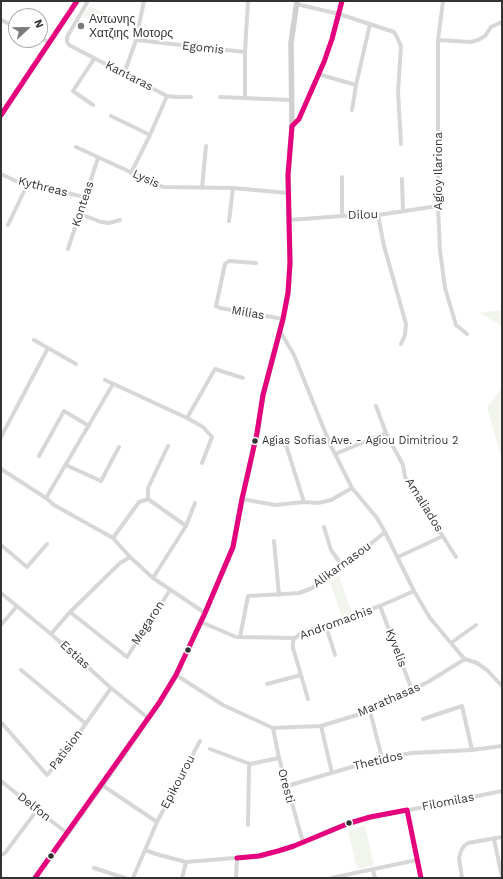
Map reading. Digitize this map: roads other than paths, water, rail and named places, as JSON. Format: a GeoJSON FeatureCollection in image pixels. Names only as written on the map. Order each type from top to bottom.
{"type":"FeatureCollection","features":[{"type":"Feature","properties":{"kind":"street"},"geometry":{"type":"LineString","coordinates":[[1,115],[76,3],[82,11],[88,1]]}},
{"type":"Feature","properties":{"kind":"street"},"geometry":{"type":"LineString","coordinates":[[124,74],[136,40],[144,1]]}},
{"type":"Feature","properties":{"kind":"street"},"geometry":{"type":"LineString","coordinates":[[244,98],[248,1]]}},
{"type":"Feature","properties":{"kind":"street"},"geometry":{"type":"LineString","coordinates":[[292,126],[299,119],[328,51],[342,1]]}},
{"type":"Feature","properties":{"kind":"street","name":"Agioy Ilariona"},"geometry":{"type":"LineString","coordinates":[[443,1],[438,40],[438,206],[440,251],[446,288],[456,325],[468,334]]}},
{"type":"Feature","properties":{"kind":"street"},"geometry":{"type":"LineString","coordinates":[[35,878],[102,785],[176,675],[201,622],[233,547],[257,433],[263,395],[283,319],[290,278],[288,175],[292,126],[290,43],[296,3],[339,14],[394,32],[400,42],[398,92],[401,144]]}},
{"type":"Feature","properties":{"kind":"street","name":"Kantaras"},"geometry":{"type":"LineString","coordinates":[[82,11],[67,37],[67,42],[69,45],[167,96],[176,98],[191,97]]}},
{"type":"Feature","properties":{"kind":"street"},"geometry":{"type":"LineString","coordinates":[[438,40],[471,42],[485,36],[491,27],[502,22]]}},
{"type":"Feature","properties":{"kind":"street"},"geometry":{"type":"LineString","coordinates":[[352,110],[356,85],[370,24]]}},
{"type":"Feature","properties":{"kind":"street","name":"Egomis"},"geometry":{"type":"LineString","coordinates":[[136,40],[245,52]]}},
{"type":"Feature","properties":{"kind":"street"},"geometry":{"type":"LineString","coordinates":[[93,105],[73,91],[94,59]]}},
{"type":"Feature","properties":{"kind":"street"},"geometry":{"type":"LineString","coordinates":[[318,74],[356,85]]}},
{"type":"Feature","properties":{"kind":"street"},"geometry":{"type":"LineString","coordinates":[[131,172],[150,135],[167,96]]}},
{"type":"Feature","properties":{"kind":"street"},"geometry":{"type":"LineString","coordinates":[[220,97],[291,100]]}},
{"type":"Feature","properties":{"kind":"street"},"geometry":{"type":"LineString","coordinates":[[111,116],[150,135]]}},
{"type":"Feature","properties":{"kind":"street"},"geometry":{"type":"LineString","coordinates":[[202,188],[206,146]]}},
{"type":"Feature","properties":{"kind":"street","name":"Lysis"},"geometry":{"type":"LineString","coordinates":[[76,147],[163,187],[233,188],[288,193]]}},
{"type":"Feature","properties":{"kind":"street","name":"Konteas"},"geometry":{"type":"LineString","coordinates":[[68,249],[98,158]]}},
{"type":"Feature","properties":{"kind":"street","name":"Kythreas"},"geometry":{"type":"LineString","coordinates":[[1,174],[18,182],[85,197]]}},
{"type":"Feature","properties":{"kind":"street"},"geometry":{"type":"LineString","coordinates":[[342,177],[342,216]]}},
{"type":"Feature","properties":{"kind":"street"},"geometry":{"type":"LineString","coordinates":[[402,179],[403,211]]}},
{"type":"Feature","properties":{"kind":"street"},"geometry":{"type":"LineString","coordinates":[[8,225],[27,184]]}},
{"type":"Feature","properties":{"kind":"street"},"geometry":{"type":"LineString","coordinates":[[229,221],[233,188]]}},
{"type":"Feature","properties":{"kind":"street","name":"Dilou"},"geometry":{"type":"LineString","coordinates":[[289,220],[378,215],[438,206]]}},
{"type":"Feature","properties":{"kind":"street"},"geometry":{"type":"LineString","coordinates":[[80,214],[101,222],[110,223],[120,220]]}},
{"type":"Feature","properties":{"kind":"street"},"geometry":{"type":"LineString","coordinates":[[378,215],[384,246],[406,324],[405,335],[401,344]]}},
{"type":"Feature","properties":{"kind":"street","name":"Milias"},"geometry":{"type":"LineString","coordinates":[[256,263],[230,261],[224,264],[216,306],[220,308],[283,319]]}},
{"type":"Feature","properties":{"kind":"street"},"geometry":{"type":"LineString","coordinates":[[280,330],[294,355],[321,422],[352,488],[377,518],[414,591],[430,618],[465,659],[487,670],[502,686]]}},
{"type":"Feature","properties":{"kind":"street"},"geometry":{"type":"LineString","coordinates":[[34,340],[76,364]]}},
{"type":"Feature","properties":{"kind":"street"},"geometry":{"type":"LineString","coordinates":[[1,437],[48,348]]}},
{"type":"Feature","properties":{"kind":"street"},"geometry":{"type":"LineString","coordinates":[[187,418],[215,369],[243,378]]}},
{"type":"Feature","properties":{"kind":"street"},"geometry":{"type":"LineString","coordinates":[[105,380],[203,427],[212,437],[202,463]]}},
{"type":"Feature","properties":{"kind":"street"},"geometry":{"type":"LineString","coordinates":[[46,498],[113,384]]}},
{"type":"Feature","properties":{"kind":"street","name":"Amaliados"},"geometry":{"type":"LineString","coordinates":[[376,406],[386,433],[403,465],[405,477],[456,557]]}},
{"type":"Feature","properties":{"kind":"street"},"geometry":{"type":"LineString","coordinates":[[39,456],[64,411],[89,426]]}},
{"type":"Feature","properties":{"kind":"street"},"geometry":{"type":"LineString","coordinates":[[335,454],[386,433]]}},
{"type":"Feature","properties":{"kind":"street"},"geometry":{"type":"LineString","coordinates":[[277,443],[286,445],[304,502]]}},
{"type":"Feature","properties":{"kind":"street"},"geometry":{"type":"LineString","coordinates":[[148,499],[148,488],[168,446]]}},
{"type":"Feature","properties":{"kind":"street"},"geometry":{"type":"LineString","coordinates":[[66,465],[101,481],[119,447]]}},
{"type":"Feature","properties":{"kind":"street"},"geometry":{"type":"LineString","coordinates":[[1,468],[54,505],[113,538],[130,557],[153,578],[205,613]]}},
{"type":"Feature","properties":{"kind":"street"},"geometry":{"type":"LineString","coordinates":[[242,499],[275,505],[304,502],[318,503],[331,500],[352,488]]}},
{"type":"Feature","properties":{"kind":"street"},"geometry":{"type":"LineString","coordinates":[[148,499],[186,526]]}},
{"type":"Feature","properties":{"kind":"street"},"geometry":{"type":"LineString","coordinates":[[113,538],[139,502],[148,499]]}},
{"type":"Feature","properties":{"kind":"street"},"geometry":{"type":"LineString","coordinates":[[153,578],[186,526],[196,503]]}},
{"type":"Feature","properties":{"kind":"street"},"geometry":{"type":"LineString","coordinates":[[324,527],[331,550],[342,567]]}},
{"type":"Feature","properties":{"kind":"street","name":"Alikarnasou"},"geometry":{"type":"LineString","coordinates":[[240,637],[248,596],[299,593],[310,589],[342,567],[385,532]]}},
{"type":"Feature","properties":{"kind":"street"},"geometry":{"type":"LineString","coordinates":[[398,557],[443,536]]}},
{"type":"Feature","properties":{"kind":"street"},"geometry":{"type":"LineString","coordinates":[[274,541],[279,595]]}},
{"type":"Feature","properties":{"kind":"street"},"geometry":{"type":"LineString","coordinates":[[1,545],[27,567],[47,544]]}},
{"type":"Feature","properties":{"kind":"street"},"geometry":{"type":"LineString","coordinates":[[51,634],[70,612],[120,563],[130,557]]}},
{"type":"Feature","properties":{"kind":"street","name":"Megaron"},"geometry":{"type":"LineString","coordinates":[[70,612],[127,657],[170,590]]}},
{"type":"Feature","properties":{"kind":"street","name":"Andromachis"},"geometry":{"type":"LineString","coordinates":[[308,699],[293,648],[293,641],[295,638],[301,633],[326,626],[380,606],[414,591]]}},
{"type":"Feature","properties":{"kind":"street","name":"Estias"},"geometry":{"type":"LineString","coordinates":[[1,593],[148,718]]}},
{"type":"Feature","properties":{"kind":"street"},"geometry":{"type":"LineString","coordinates":[[1,625],[17,606]]}},
{"type":"Feature","properties":{"kind":"street","name":"Kyvelis"},"geometry":{"type":"LineString","coordinates":[[380,606],[412,690]]}},
{"type":"Feature","properties":{"kind":"street"},"geometry":{"type":"LineString","coordinates":[[201,622],[240,637],[295,638]]}},
{"type":"Feature","properties":{"kind":"street"},"geometry":{"type":"LineString","coordinates":[[451,643],[476,625]]}},
{"type":"Feature","properties":{"kind":"street"},"geometry":{"type":"LineString","coordinates":[[326,626],[335,655]]}},
{"type":"Feature","properties":{"kind":"street","name":"Marathasas"},"geometry":{"type":"LineString","coordinates":[[176,675],[223,705],[272,728],[321,726],[370,711],[428,682],[465,659]]}},
{"type":"Feature","properties":{"kind":"street"},"geometry":{"type":"LineString","coordinates":[[21,670],[85,723]]}},
{"type":"Feature","properties":{"kind":"street"},"geometry":{"type":"LineString","coordinates":[[267,684],[301,675]]}},
{"type":"Feature","properties":{"kind":"street","name":"Patision"},"geometry":{"type":"LineString","coordinates":[[2,724],[47,775],[111,688]]}},
{"type":"Feature","properties":{"kind":"street"},"geometry":{"type":"LineString","coordinates":[[422,719],[462,706],[472,750]]}},
{"type":"Feature","properties":{"kind":"street"},"geometry":{"type":"LineString","coordinates":[[370,711],[382,758]]}},
{"type":"Feature","properties":{"kind":"street"},"geometry":{"type":"LineString","coordinates":[[321,726],[332,773]]}},
{"type":"Feature","properties":{"kind":"street","name":"Oresti"},"geometry":{"type":"LineString","coordinates":[[272,728],[303,842]]}},
{"type":"Feature","properties":{"kind":"street","name":"Epikourou"},"geometry":{"type":"LineString","coordinates":[[133,878],[157,822],[200,741]]}},
{"type":"Feature","properties":{"kind":"street","name":"Thetidos"},"geometry":{"type":"LineString","coordinates":[[287,786],[382,758],[502,746]]}},
{"type":"Feature","properties":{"kind":"street"},"geometry":{"type":"LineString","coordinates":[[210,749],[250,764],[279,758]]}},
{"type":"Feature","properties":{"kind":"street"},"geometry":{"type":"LineString","coordinates":[[248,825],[250,764]]}},
{"type":"Feature","properties":{"kind":"street","name":"Delfon"},"geometry":{"type":"LineString","coordinates":[[1,782],[67,833]]}},
{"type":"Feature","properties":{"kind":"street","name":"Epikourou"},"geometry":{"type":"LineString","coordinates":[[102,785],[157,822]]}},
{"type":"Feature","properties":{"kind":"street","name":"Filomilas"},"geometry":{"type":"LineString","coordinates":[[145,850],[186,862],[270,854],[347,824],[370,817],[502,791]]}},
{"type":"Feature","properties":{"kind":"street"},"geometry":{"type":"LineString","coordinates":[[1,855],[5,853],[37,810]]}},
{"type":"Feature","properties":{"kind":"street"},"geometry":{"type":"LineString","coordinates":[[407,810],[421,878]]}},
{"type":"Feature","properties":{"kind":"street"},"geometry":{"type":"LineString","coordinates":[[462,878],[459,858],[461,850],[464,846],[502,836]]}},
{"type":"Feature","properties":{"kind":"street"},"geometry":{"type":"LineString","coordinates":[[494,838],[502,877]]}},
{"type":"Feature","properties":{"kind":"street"},"geometry":{"type":"LineString","coordinates":[[236,878],[237,858]]}},
{"type":"Feature","properties":{"kind":"street"},"geometry":{"type":"LineString","coordinates":[[331,878],[417,860]]}},
{"type":"Feature","properties":{"kind":"street"},"geometry":{"type":"LineString","coordinates":[[182,878],[186,862]]}},
{"type":"Feature","properties":{"kind":"street"},"geometry":{"type":"LineString","coordinates":[[94,868],[125,878]]}},
{"type":"Feature","properties":{"kind":"street"},"geometry":{"type":"LineString","coordinates":[[373,870],[375,878]]}},
{"type":"Feature","properties":{"kind":"place","name":"Αντωνης Χατζιης Μοτορς"},"geometry":{"type":"Point","coordinates":[81,26]}},
{"type":"Feature","properties":{"kind":"place","name":"Agias Sofias Ave. - Agiou Dimitriou 2"},"geometry":{"type":"Point","coordinates":[255,441]}}]}
